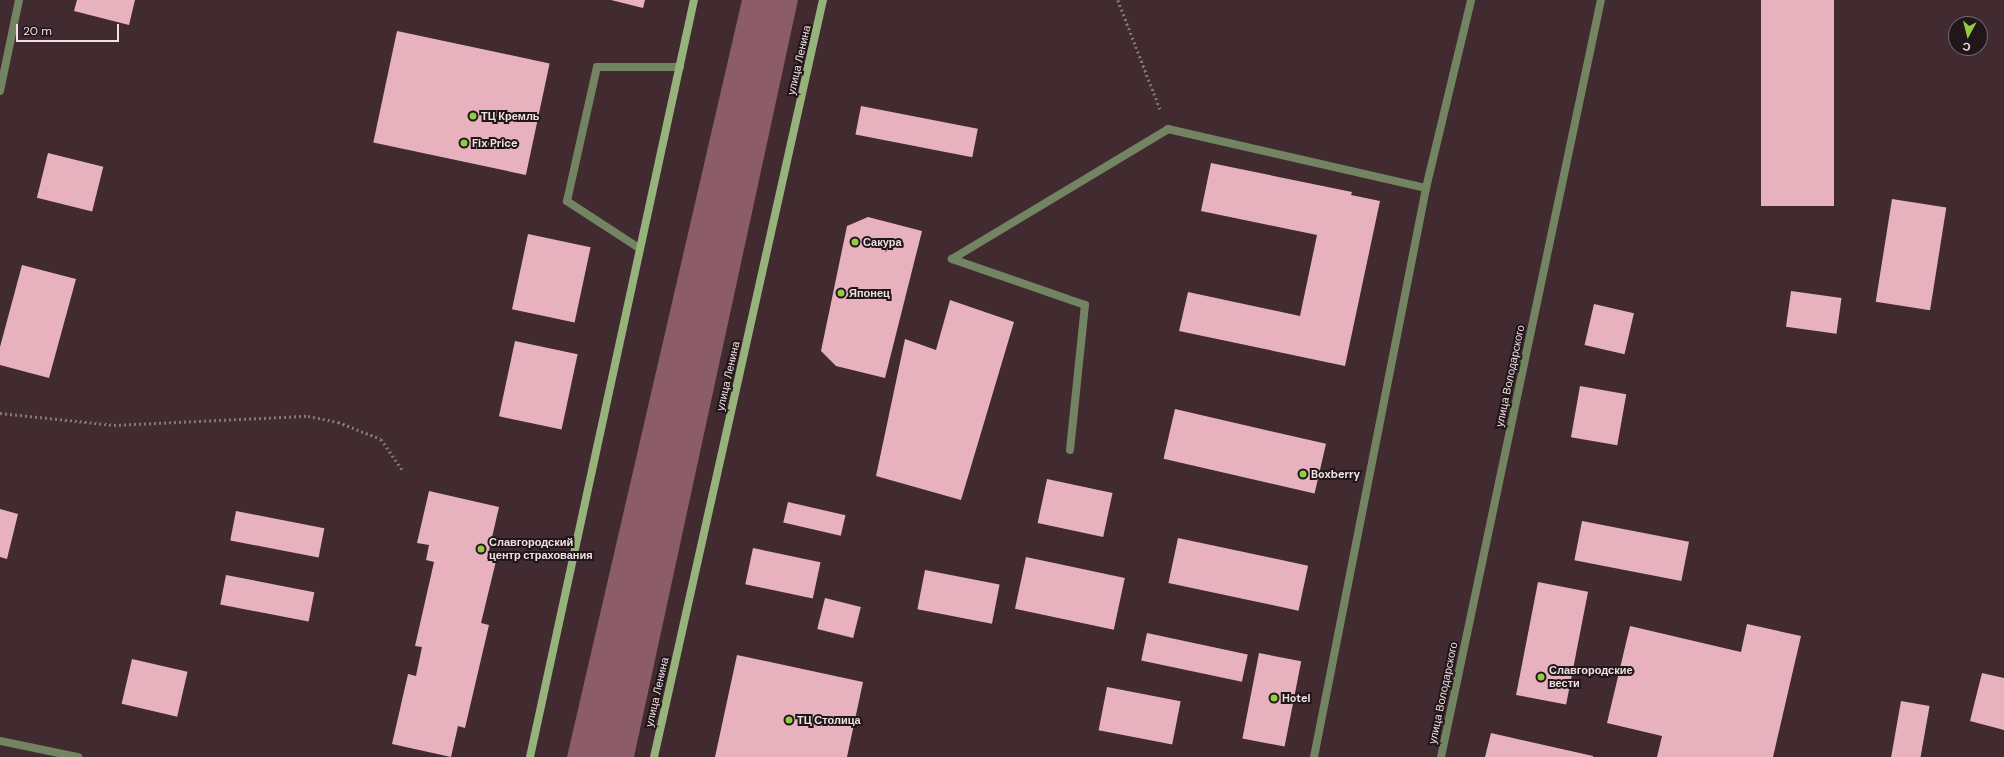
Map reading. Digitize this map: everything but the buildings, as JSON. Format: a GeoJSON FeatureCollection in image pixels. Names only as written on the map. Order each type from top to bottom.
{"type":"FeatureCollection","features":[{"type":"Feature","properties":{"kind":"street"},"geometry":{"type":"LineString","coordinates":[[0,91],[19,0]]}},
{"type":"Feature","properties":{"kind":"street"},"geometry":{"type":"LineString","coordinates":[[530,757],[639,248],[694,0]]}},
{"type":"Feature","properties":{"kind":"street","name":"улица Ленина"},"geometry":{"type":"LineString","coordinates":[[654,757],[823,0]]}},
{"type":"Feature","properties":{"kind":"street"},"geometry":{"type":"LineString","coordinates":[[1314,757],[1426,188],[1471,0]]}},
{"type":"Feature","properties":{"kind":"street","name":"улица Володарского"},"geometry":{"type":"LineString","coordinates":[[1441,757],[1601,0]]}},
{"type":"Feature","properties":{"kind":"street"},"geometry":{"type":"LineString","coordinates":[[639,248],[566,201],[597,67],[680,67]]}},
{"type":"Feature","properties":{"kind":"street"},"geometry":{"type":"LineString","coordinates":[[1070,450],[1085,305],[952,259],[1168,130],[1426,188]]}},
{"type":"Feature","properties":{"kind":"street"},"geometry":{"type":"LineString","coordinates":[[0,741],[78,757]]}},
{"type":"Feature","properties":{"kind":"path"},"geometry":{"type":"LineString","coordinates":[[1118,0],[1168,130]]}},
{"type":"Feature","properties":{"kind":"path"},"geometry":{"type":"LineString","coordinates":[[0,413],[114,425],[308,416],[338,422],[381,439],[403,470]]}},
{"type":"Feature","properties":{"kind":"shaded area"},"geometry":{"type":"Polygon","coordinates":[[[742,0],[798,0],[634,757],[567,757],[742,0]]]}},
{"type":"Feature","properties":{"kind":"place","name":"ТЦ Кремль"},"geometry":{"type":"Point","coordinates":[473,116]}},
{"type":"Feature","properties":{"kind":"place","name":"Fix Price"},"geometry":{"type":"Point","coordinates":[464,143]}},
{"type":"Feature","properties":{"kind":"place","name":"Сакура"},"geometry":{"type":"Point","coordinates":[855,242]}},
{"type":"Feature","properties":{"kind":"place","name":"Японец"},"geometry":{"type":"Point","coordinates":[841,293]}},
{"type":"Feature","properties":{"kind":"place","name":"Boxberry"},"geometry":{"type":"Point","coordinates":[1303,474]}},
{"type":"Feature","properties":{"kind":"place","name":"Славгородский центр страхования"},"geometry":{"type":"Point","coordinates":[481,549]}},
{"type":"Feature","properties":{"kind":"place","name":"Славгородские вести"},"geometry":{"type":"Point","coordinates":[1541,677]}},
{"type":"Feature","properties":{"kind":"place","name":"Hotel"},"geometry":{"type":"Point","coordinates":[1274,698]}},
{"type":"Feature","properties":{"kind":"place","name":"ТЦ Столица"},"geometry":{"type":"Point","coordinates":[789,720]}}]}
